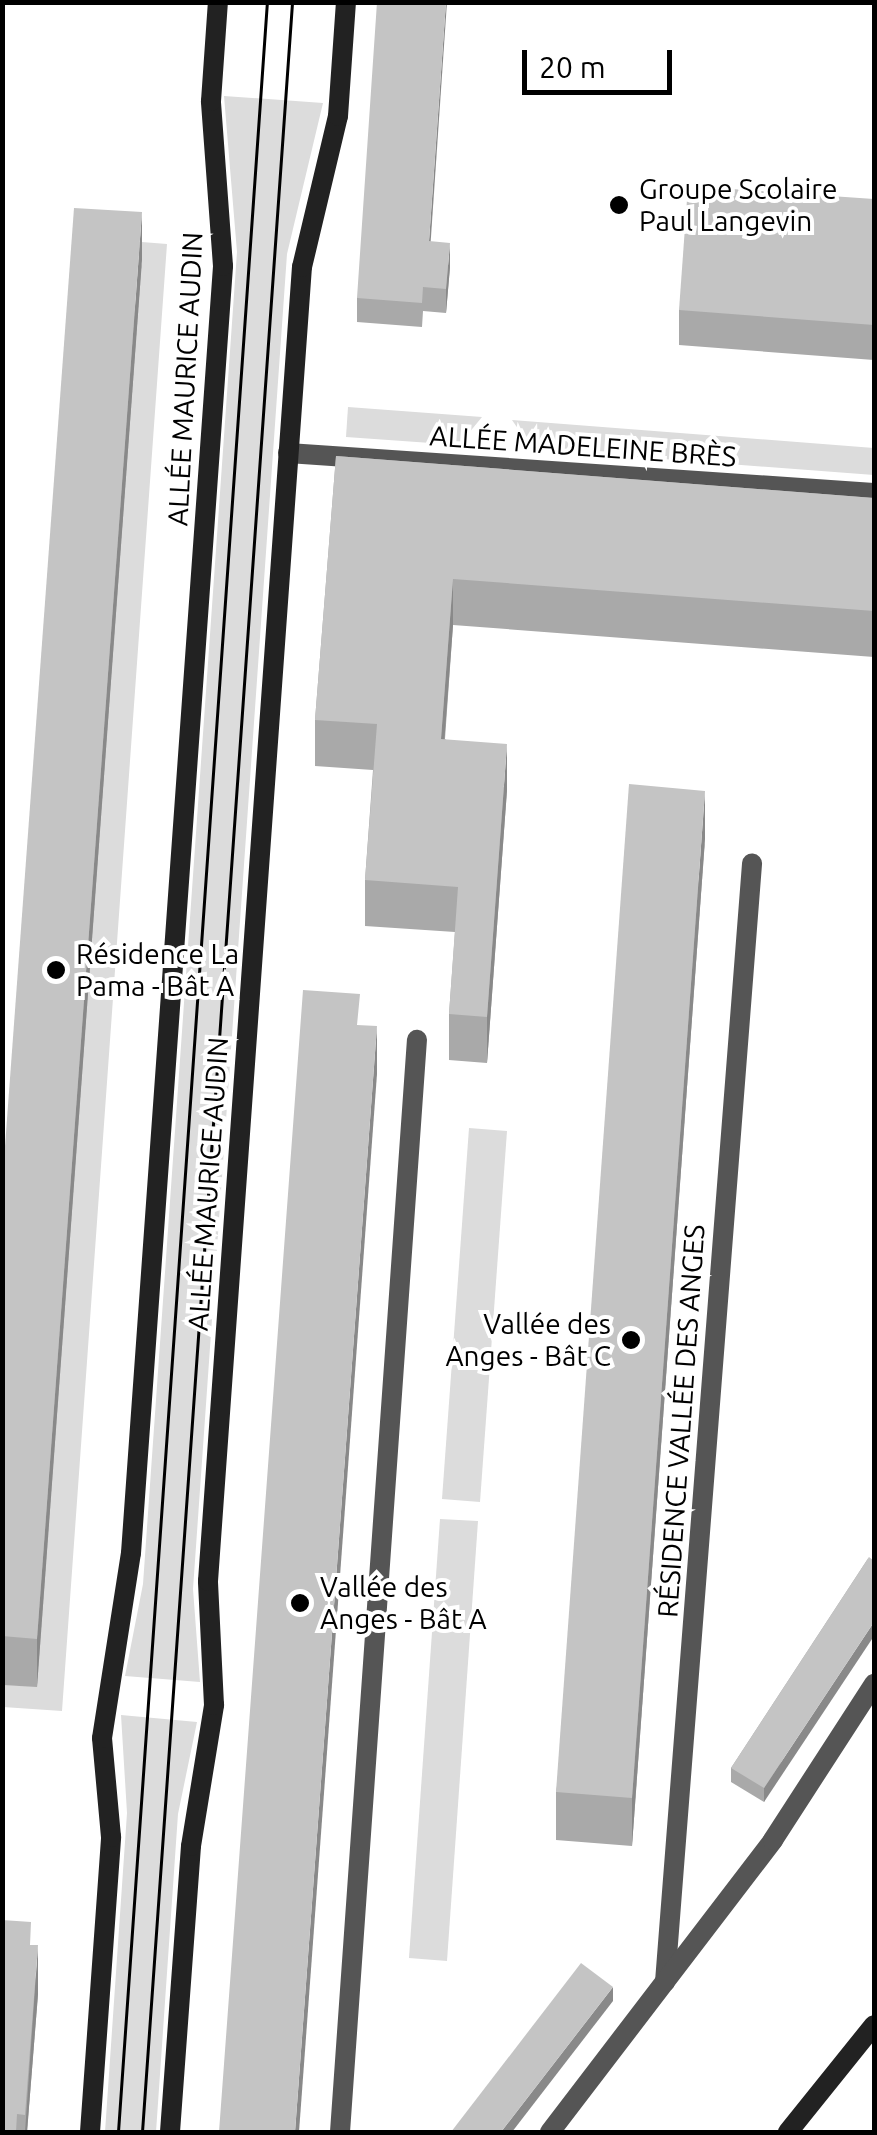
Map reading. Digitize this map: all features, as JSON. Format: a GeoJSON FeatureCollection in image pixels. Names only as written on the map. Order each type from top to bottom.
{"type":"FeatureCollection","features":[{"type":"Feature","properties":{"kind":"street","name":"ALLÉE MAURICE AUDIN"},"geometry":{"type":"LineString","coordinates":[[90,2132],[111,1837],[102,1738],[131,1553],[222,266],[210,100],[218,2]]}},
{"type":"Feature","properties":{"kind":"street","name":"ALLÉE MAURICE AUDIN"},"geometry":{"type":"LineString","coordinates":[[170,2132],[192,1846],[214,1705],[208,1581],[302,267],[338,116],[346,2]]}},
{"type":"Feature","properties":{"kind":"street","name":"ALLÉE MADELEINE BRÈS"},"geometry":{"type":"LineString","coordinates":[[288,453],[874,493]]}},
{"type":"Feature","properties":{"kind":"street","name":"RÉSIDENCE VALLÉE DES ANGES"},"geometry":{"type":"LineString","coordinates":[[665,1982],[752,864]]}},
{"type":"Feature","properties":{"kind":"street"},"geometry":{"type":"LineString","coordinates":[[340,2132],[416,1040]]}},
{"type":"Feature","properties":{"kind":"street"},"geometry":{"type":"LineString","coordinates":[[550,2132],[772,1840],[874,1684]]}},
{"type":"Feature","properties":{"kind":"street"},"geometry":{"type":"LineString","coordinates":[[788,2132],[874,2024]]}},
{"type":"Feature","properties":{"kind":"shaded area"},"geometry":{"type":"Polygon","coordinates":[[[224,96],[323,103],[287,254],[193,1589],[200,1682],[125,1676],[143,1584],[237,252],[224,96]]]}},
{"type":"Feature","properties":{"kind":"shaded area"},"geometry":{"type":"Polygon","coordinates":[[[129,241],[167,244],[62,1711],[3,1707],[2,1685],[37,1686],[142,261],[129,241]]]}},
{"type":"Feature","properties":{"kind":"shaded area"},"geometry":{"type":"Polygon","coordinates":[[[348,407],[482,417],[459,445],[346,437],[348,407]]]}},
{"type":"Feature","properties":{"kind":"shaded area"},"geometry":{"type":"Polygon","coordinates":[[[512,420],[874,448],[874,475],[532,449],[512,420]]]}},
{"type":"Feature","properties":{"kind":"shaded area"},"geometry":{"type":"Polygon","coordinates":[[[469,1128],[507,1131],[480,1502],[442,1499],[469,1128]]]}},
{"type":"Feature","properties":{"kind":"shaded area"},"geometry":{"type":"Polygon","coordinates":[[[440,1519],[478,1521],[447,1961],[409,1958],[440,1519]]]}},
{"type":"Feature","properties":{"kind":"shaded area"},"geometry":{"type":"Polygon","coordinates":[[[121,1715],[197,1722],[178,1814],[156,2132],[105,2132],[127,1813],[121,1715]]]}},
{"type":"Feature","properties":{"kind":"building"},"geometry":{"type":"Polygon","coordinates":[[[377,2],[446,2],[429,241],[450,243],[446,289],[423,287],[422,303],[357,298],[377,2]]]}},
{"type":"Feature","properties":{"kind":"building"},"geometry":{"type":"Polygon","coordinates":[[[688,186],[874,199],[874,325],[679,310],[688,186]]]}},
{"type":"Feature","properties":{"kind":"building","name":"Résidence La Pama - Bât A"},"geometry":{"type":"Polygon","coordinates":[[[74,208],[142,212],[37,1639],[2,1636],[2,1187],[74,208]]]}},
{"type":"Feature","properties":{"kind":"building"},"geometry":{"type":"Polygon","coordinates":[[[336,456],[874,498],[874,611],[453,579],[441,739],[507,744],[487,1017],[449,1014],[458,887],[365,880],[377,724],[315,720],[336,456]]]}},
{"type":"Feature","properties":{"kind":"building","name":"Vallée des Anges - Bât C"},"geometry":{"type":"Polygon","coordinates":[[[629,784],[705,791],[632,1798],[556,1792],[629,784]]]}},
{"type":"Feature","properties":{"kind":"building","name":"Vallée des Anges - Bât A"},"geometry":{"type":"Polygon","coordinates":[[[303,990],[360,994],[357,1025],[377,1026],[295,2132],[219,2132],[303,990]]]}},
{"type":"Feature","properties":{"kind":"building"},"geometry":{"type":"Polygon","coordinates":[[[869,1557],[874,1561],[874,1622],[764,1788],[731,1768],[869,1557]]]}},
{"type":"Feature","properties":{"kind":"building"},"geometry":{"type":"Polygon","coordinates":[[[2,1920],[31,1922],[30,1945],[38,1945],[25,2115],[17,2114],[16,2132],[2,2132],[2,1920]]]}},
{"type":"Feature","properties":{"kind":"building"},"geometry":{"type":"Polygon","coordinates":[[[581,1963],[613,1987],[501,2132],[451,2132],[581,1963]]]}},
{"type":"Feature","properties":{"kind":"tram line"},"geometry":{"type":"LineString","coordinates":[[118,2132],[267,2]]}},
{"type":"Feature","properties":{"kind":"tram line"},"geometry":{"type":"LineString","coordinates":[[142,2132],[292,2]]}},
{"type":"Feature","properties":{"kind":"place","name":"Groupe Scolaire Paul Langevin"},"geometry":{"type":"Point","coordinates":[619,205]}},
{"type":"Feature","properties":{"kind":"place","name":"Résidence La Pama - Bât A"},"geometry":{"type":"Point","coordinates":[56,970]}},
{"type":"Feature","properties":{"kind":"place","name":"Vallée des Anges - Bât C"},"geometry":{"type":"Point","coordinates":[631,1340]}},
{"type":"Feature","properties":{"kind":"place","name":"Vallée des Anges - Bât A"},"geometry":{"type":"Point","coordinates":[300,1603]}}]}
